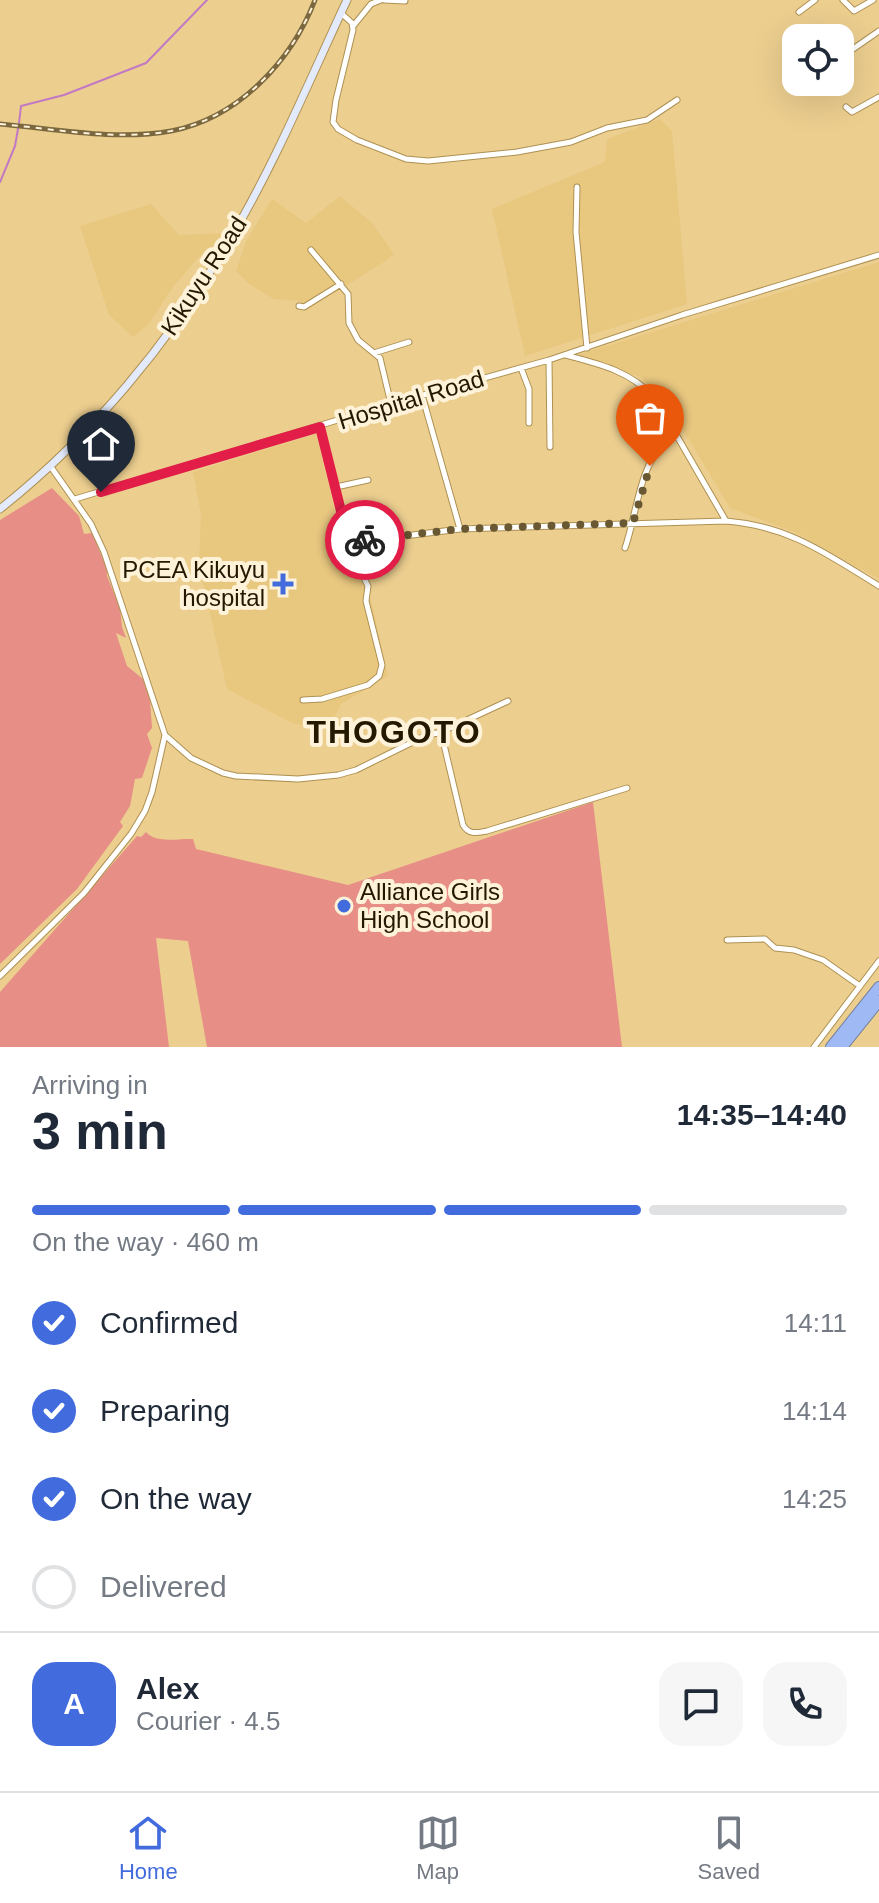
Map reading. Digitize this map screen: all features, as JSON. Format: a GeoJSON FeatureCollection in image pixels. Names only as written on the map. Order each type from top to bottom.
{"type":"FeatureCollection","features":[{"type":"Feature","properties":{"kind":"highway"},"geometry":{"type":"LineString","coordinates":[[831,1047],[879,987]]}},
{"type":"Feature","properties":{"kind":"highway"},"geometry":{"type":"LineString","coordinates":[[842,1047],[879,1001]]}},
{"type":"Feature","properties":{"kind":"main road","name":"Kikuyu Road"},"geometry":{"type":"LineString","coordinates":[[0,509],[51,467],[111,404],[210,273],[257,191],[347,0]]}},
{"type":"Feature","properties":{"kind":"street"},"geometry":{"type":"LineString","coordinates":[[405,1],[382,0],[371,4],[353,26],[333,122],[338,129],[357,140],[406,159],[428,161],[517,152],[571,142],[607,128],[647,120],[677,100]]}},
{"type":"Feature","properties":{"kind":"street"},"geometry":{"type":"LineString","coordinates":[[799,12],[815,0]]}},
{"type":"Feature","properties":{"kind":"street"},"geometry":{"type":"LineString","coordinates":[[843,0],[854,11],[873,0]]}},
{"type":"Feature","properties":{"kind":"street"},"geometry":{"type":"LineString","coordinates":[[341,13],[353,26]]}},
{"type":"Feature","properties":{"kind":"street"},"geometry":{"type":"LineString","coordinates":[[854,48],[879,31]]}},
{"type":"Feature","properties":{"kind":"street"},"geometry":{"type":"LineString","coordinates":[[846,107],[852,112],[857,111],[879,97]]}},
{"type":"Feature","properties":{"kind":"street"},"geometry":{"type":"LineString","coordinates":[[577,187],[576,232],[587,348]]}},
{"type":"Feature","properties":{"kind":"street"},"geometry":{"type":"LineString","coordinates":[[311,250],[341,284],[349,299],[349,323],[358,340],[374,353],[382,365],[391,404]]}},
{"type":"Feature","properties":{"kind":"street","name":"Hospital Road"},"geometry":{"type":"LineString","coordinates":[[75,499],[549,360],[682,315],[879,255]]}},
{"type":"Feature","properties":{"kind":"street"},"geometry":{"type":"LineString","coordinates":[[299,306],[304,307],[341,284]]}},
{"type":"Feature","properties":{"kind":"street"},"geometry":{"type":"LineString","coordinates":[[374,353],[409,342]]}},
{"type":"Feature","properties":{"kind":"street"},"geometry":{"type":"LineString","coordinates":[[564,355],[621,371],[649,390],[726,521]]}},
{"type":"Feature","properties":{"kind":"street"},"geometry":{"type":"LineString","coordinates":[[549,360],[550,447]]}},
{"type":"Feature","properties":{"kind":"street"},"geometry":{"type":"LineString","coordinates":[[521,368],[529,389],[529,423]]}},
{"type":"Feature","properties":{"kind":"street"},"geometry":{"type":"LineString","coordinates":[[422,395],[460,529]]}},
{"type":"Feature","properties":{"kind":"street"},"geometry":{"type":"LineString","coordinates":[[303,700],[322,699],[368,685],[382,670],[379,643],[366,601],[368,586],[349,543],[320,427]]}},
{"type":"Feature","properties":{"kind":"street"},"geometry":{"type":"LineString","coordinates":[[625,548],[643,483],[655,455],[664,444]]}},
{"type":"Feature","properties":{"kind":"street"},"geometry":{"type":"LineString","coordinates":[[51,467],[91,524],[116,583],[165,735],[191,758],[236,776],[298,779],[338,775],[356,770],[425,736],[441,732],[508,701]]}},
{"type":"Feature","properties":{"kind":"street"},"geometry":{"type":"LineString","coordinates":[[336,487],[368,480]]}},
{"type":"Feature","properties":{"kind":"street"},"geometry":{"type":"LineString","coordinates":[[349,543],[460,529],[726,521],[782,531],[824,552],[879,586]]}},
{"type":"Feature","properties":{"kind":"street"},"geometry":{"type":"LineString","coordinates":[[441,732],[463,825],[471,833],[487,831],[627,788]]}},
{"type":"Feature","properties":{"kind":"street"},"geometry":{"type":"LineString","coordinates":[[0,976],[70,910],[131,834],[152,792],[165,735]]}},
{"type":"Feature","properties":{"kind":"street"},"geometry":{"type":"LineString","coordinates":[[727,940],[765,939],[775,948],[794,950],[823,960],[860,986]]}},
{"type":"Feature","properties":{"kind":"street"},"geometry":{"type":"LineString","coordinates":[[814,1047],[879,961]]}},
{"type":"Feature","properties":{"kind":"shaded area"},"geometry":{"type":"Polygon","coordinates":[[[660,119],[672,131],[687,304],[525,356],[492,209],[605,162],[607,139],[660,119]]]}},
{"type":"Feature","properties":{"kind":"shaded area"},"geometry":{"type":"Polygon","coordinates":[[[340,196],[373,224],[394,254],[384,262],[310,308],[299,301],[274,299],[249,284],[236,271],[247,239],[272,199],[306,223],[340,196]]]}},
{"type":"Feature","properties":{"kind":"shaded area"},"geometry":{"type":"Polygon","coordinates":[[[151,204],[179,235],[227,233],[221,246],[206,249],[172,288],[149,324],[133,337],[109,315],[80,226],[151,204]]]}},
{"type":"Feature","properties":{"kind":"shaded area"},"geometry":{"type":"Polygon","coordinates":[[[879,262],[879,579],[797,533],[730,508],[673,413],[641,377],[577,355],[879,262]]]}},
{"type":"Feature","properties":{"kind":"shaded area","name":"PCEA Kikuyu hospital"},"geometry":{"type":"Polygon","coordinates":[[[316,434],[341,536],[372,603],[388,676],[341,704],[331,723],[314,727],[292,723],[227,689],[199,565],[201,515],[193,472],[316,434]]]}},
{"type":"Feature","properties":{"kind":"shaded area"},"geometry":{"type":"Polygon","coordinates":[[[52,488],[79,516],[84,534],[92,533],[107,569],[126,638],[116,633],[127,666],[143,679],[150,700],[152,728],[147,734],[152,748],[142,778],[135,779],[130,806],[120,822],[123,826],[77,889],[0,964],[0,520],[52,488]]]}},
{"type":"Feature","properties":{"kind":"shaded area","name":"Alliance Girls High School"},"geometry":{"type":"Polygon","coordinates":[[[593,802],[622,1047],[207,1047],[188,941],[156,938],[169,1047],[0,1047],[0,992],[137,836],[141,837],[146,832],[161,839],[193,839],[196,849],[348,885],[593,802]]]}},
{"type":"Feature","properties":{"kind":"waterway"},"geometry":{"type":"LineString","coordinates":[[19,123],[21,106],[64,95],[146,63],[207,0]]}},
{"type":"Feature","properties":{"kind":"waterway"},"geometry":{"type":"LineString","coordinates":[[0,182],[15,146],[18,129]]}},
{"type":"Feature","properties":{"kind":"railway"},"geometry":{"type":"LineString","coordinates":[[0,124],[129,135],[171,131],[195,124],[218,114],[259,84],[292,45],[315,0]]}},
{"type":"Feature","properties":{"kind":"way so far"},"geometry":{"type":"LineString","coordinates":[[365,540],[460,529],[633,523],[639,494],[650,466]]}},
{"type":"Feature","properties":{"kind":"place","name":"PCEA Kikuyu hospital"},"geometry":{"type":"Point","coordinates":[283,584]}},
{"type":"Feature","properties":{"kind":"place","name":"Alliance Girls High School"},"geometry":{"type":"Point","coordinates":[344,906]}},
{"type":"Feature","properties":{"kind":"district","name":"THOGOTO"},"geometry":{"type":"Point","coordinates":[394,732]}},
{"type":"Feature","properties":{"kind":"route"},"geometry":{"type":"LineString","coordinates":[[101,492],[320,427],[349,543],[365,540]]}}]}
